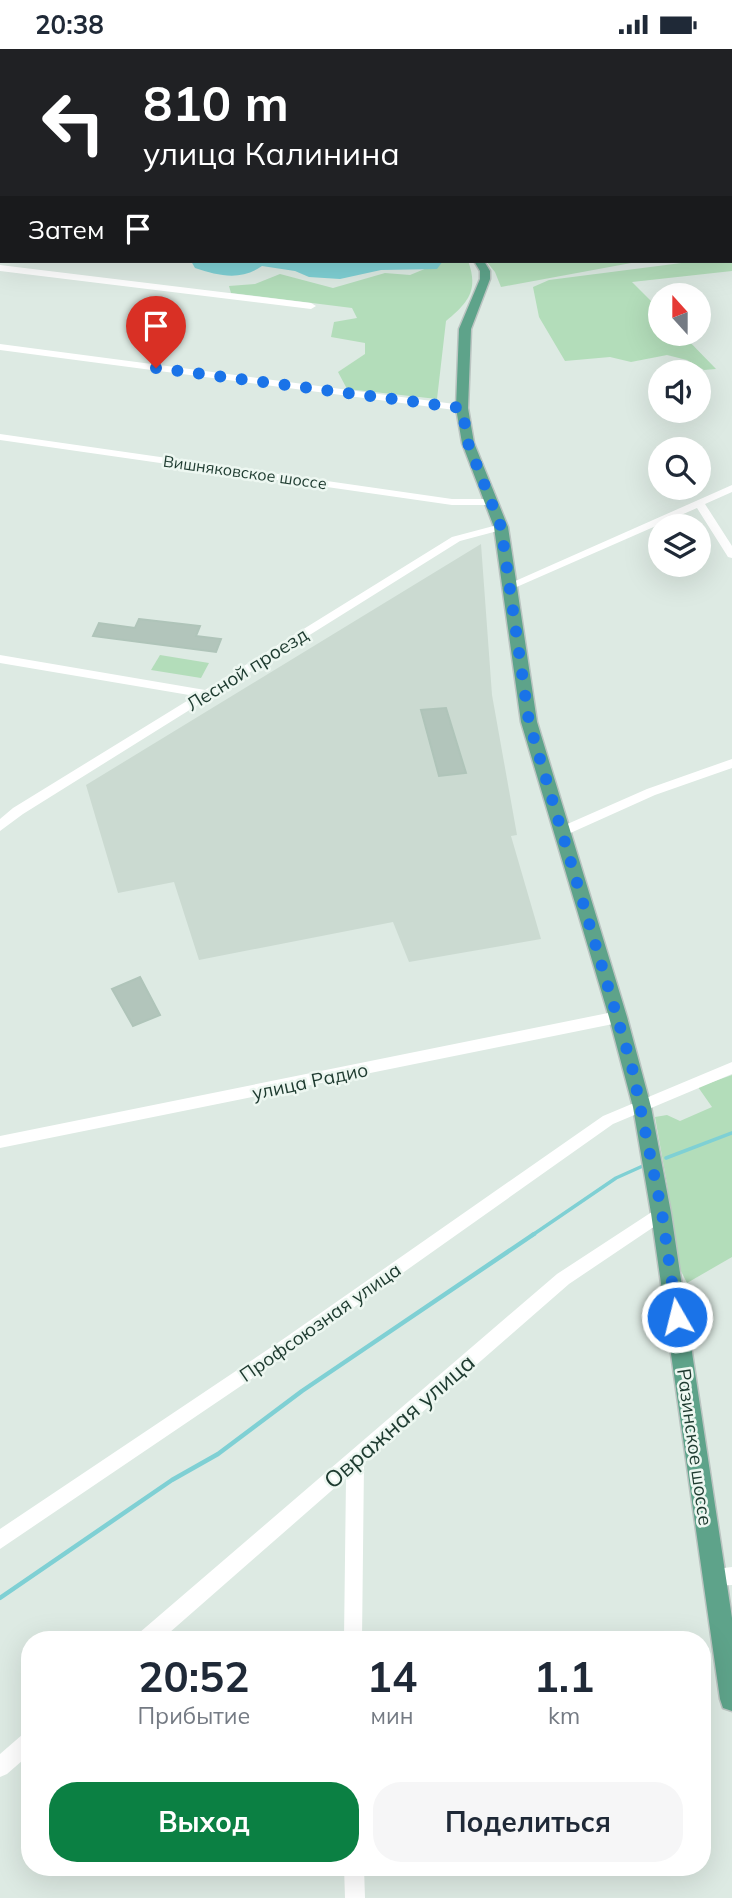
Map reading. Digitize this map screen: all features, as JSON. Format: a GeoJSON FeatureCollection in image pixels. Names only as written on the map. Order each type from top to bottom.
{"type":"FeatureCollection","features":[{"type":"Feature","properties":{"kind":"main road","name":"Разинское шоссе"},"geometry":{"type":"LineString","coordinates":[[480,263],[485,271],[485,279],[465,329],[462,408],[468,443],[501,527],[529,722],[618,1017],[642,1107],[723,1576],[732,1699]]}},
{"type":"Feature","properties":{"kind":"street"},"geometry":{"type":"LineString","coordinates":[[0,268],[311,306]]}},
{"type":"Feature","properties":{"kind":"street"},"geometry":{"type":"LineString","coordinates":[[0,347],[462,408]]}},
{"type":"Feature","properties":{"kind":"street","name":"Вишняковское шоссе"},"geometry":{"type":"LineString","coordinates":[[0,437],[452,502],[491,502]]}},
{"type":"Feature","properties":{"kind":"street"},"geometry":{"type":"LineString","coordinates":[[508,587],[732,488]]}},
{"type":"Feature","properties":{"kind":"street"},"geometry":{"type":"LineString","coordinates":[[699,503],[732,555]]}},
{"type":"Feature","properties":{"kind":"street","name":"Лесной проезд"},"geometry":{"type":"LineString","coordinates":[[0,826],[18,811],[456,539],[501,527]]}},
{"type":"Feature","properties":{"kind":"street"},"geometry":{"type":"LineString","coordinates":[[0,659],[206,694]]}},
{"type":"Feature","properties":{"kind":"street"},"geometry":{"type":"LineString","coordinates":[[561,832],[651,792],[732,763]]}},
{"type":"Feature","properties":{"kind":"street"},"geometry":{"type":"LineString","coordinates":[[0,809],[18,811]]}},
{"type":"Feature","properties":{"kind":"street","name":"улица Радио"},"geometry":{"type":"LineString","coordinates":[[0,1142],[618,1017]]}},
{"type":"Feature","properties":{"kind":"street","name":"Профсоюзная улица"},"geometry":{"type":"LineString","coordinates":[[0,1541],[296,1339],[608,1120],[732,1068]]}},
{"type":"Feature","properties":{"kind":"street","name":"Овражная улица"},"geometry":{"type":"LineString","coordinates":[[156,1631],[563,1279],[662,1213]]}},
{"type":"Feature","properties":{"kind":"street"},"geometry":{"type":"LineString","coordinates":[[353,1631],[355,1459]]}},
{"type":"Feature","properties":{"kind":"street"},"geometry":{"type":"LineString","coordinates":[[0,1766],[21,1748]]}},
{"type":"Feature","properties":{"kind":"street"},"geometry":{"type":"LineString","coordinates":[[354,1876],[355,1898]]}},
{"type":"Feature","properties":{"kind":"shaded area"},"geometry":{"type":"Polygon","coordinates":[[[481,544],[492,695],[517,835],[511,836],[541,939],[409,962],[393,922],[199,960],[174,882],[118,893],[86,785],[481,544]]]}},
{"type":"Feature","properties":{"kind":"green space"},"geometry":{"type":"Polygon","coordinates":[[[439,263],[469,263],[471,271],[472,288],[466,302],[446,321],[437,399],[347,389],[338,372],[365,354],[365,343],[331,337],[334,322],[357,318],[352,308],[231,293],[229,286],[255,284],[280,274],[333,288],[385,273],[410,275],[439,263]]]}},
{"type":"Feature","properties":{"kind":"green space"},"geometry":{"type":"Polygon","coordinates":[[[488,263],[631,263],[501,287],[488,263]]]}},
{"type":"Feature","properties":{"kind":"green space"},"geometry":{"type":"Polygon","coordinates":[[[681,263],[732,263],[732,271],[632,282],[648,298],[648,347],[695,347],[707,360],[687,360],[667,355],[631,362],[610,357],[565,361],[539,317],[533,287],[549,280],[681,263]]]}},
{"type":"Feature","properties":{"kind":"green space"},"geometry":{"type":"Polygon","coordinates":[[[160,655],[209,663],[201,678],[151,670],[160,655]]]}},
{"type":"Feature","properties":{"kind":"green space"},"geometry":{"type":"Polygon","coordinates":[[[732,1075],[732,1257],[687,1283],[677,1263],[655,1117],[667,1115],[680,1121],[712,1107],[698,1087],[732,1075]]]}},
{"type":"Feature","properties":{"kind":"water"},"geometry":{"type":"Polygon","coordinates":[[[192,263],[442,263],[437,269],[381,270],[340,279],[309,277],[295,271],[262,266],[246,274],[230,276],[195,268],[192,263]]]}},
{"type":"Feature","properties":{"kind":"building"},"geometry":{"type":"Polygon","coordinates":[[[139,619],[200,626],[196,636],[221,639],[216,652],[93,636],[99,623],[135,628],[139,619]]]}},
{"type":"Feature","properties":{"kind":"building"},"geometry":{"type":"Polygon","coordinates":[[[446,708],[466,773],[439,776],[421,710],[446,708]]]}},
{"type":"Feature","properties":{"kind":"building"},"geometry":{"type":"Polygon","coordinates":[[[140,977],[160,1015],[133,1026],[112,989],[140,977]]]}},
{"type":"Feature","properties":{"kind":"waterway"},"geometry":{"type":"LineString","coordinates":[[666,1158],[732,1133]]}},
{"type":"Feature","properties":{"kind":"waterway"},"geometry":{"type":"LineString","coordinates":[[531,1236],[616,1178],[645,1165]]}},
{"type":"Feature","properties":{"kind":"waterway"},"geometry":{"type":"LineString","coordinates":[[0,1598],[172,1480],[218,1454],[302,1391],[534,1234]]}},
{"type":"Feature","properties":{"kind":"route"},"geometry":{"type":"LineString","coordinates":[[156,368],[462,408],[468,443],[501,527],[529,722],[618,1017],[642,1107],[662,1213],[677,1317]]}}]}
